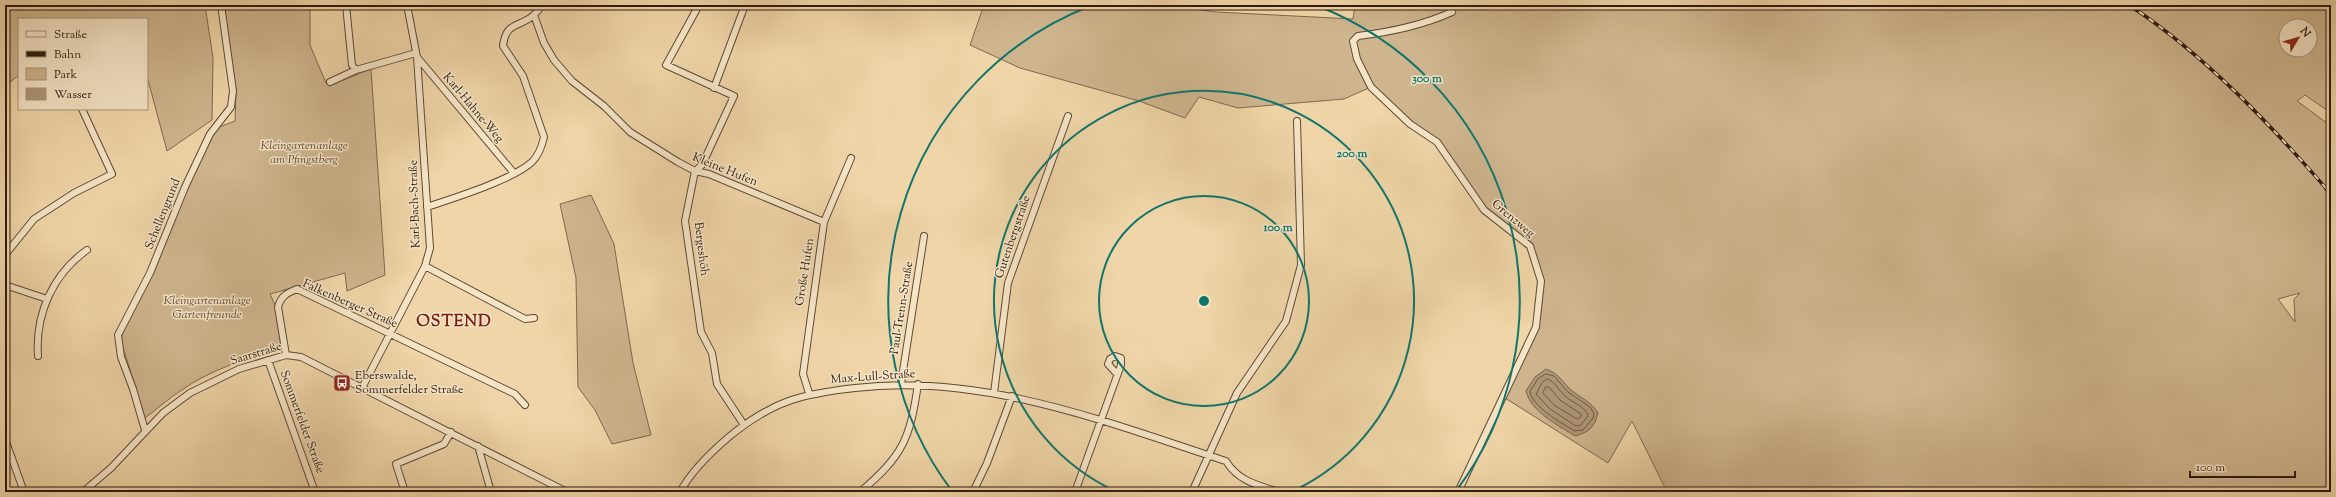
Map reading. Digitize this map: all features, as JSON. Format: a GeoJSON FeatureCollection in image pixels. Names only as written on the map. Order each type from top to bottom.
{"type":"FeatureCollection","features":[{"type":"Feature","properties":{"kind":"street","name":"Schellengrund"},"geometry":{"type":"LineString","coordinates":[[145,430],[133,389],[121,357],[118,335],[150,273],[185,187],[210,134],[230,107],[233,92],[221,5]]}},
{"type":"Feature","properties":{"kind":"street"},"geometry":{"type":"LineString","coordinates":[[346,5],[352,65],[356,70]]}},
{"type":"Feature","properties":{"kind":"street","name":"Karl-Bach-Straße"},"geometry":{"type":"LineString","coordinates":[[362,388],[389,333],[425,266],[430,248],[416,55],[407,5]]}},
{"type":"Feature","properties":{"kind":"street"},"geometry":{"type":"LineString","coordinates":[[427,207],[474,191],[513,172],[532,162],[542,148],[544,137],[523,76],[503,46],[504,37],[510,28],[534,15],[542,5]]}},
{"type":"Feature","properties":{"kind":"street","name":"Bergeshöh"},"geometry":{"type":"LineString","coordinates":[[699,5],[666,65],[734,96],[702,165],[696,171],[685,221],[701,332],[712,353],[717,384],[744,425]]}},
{"type":"Feature","properties":{"kind":"street"},"geometry":{"type":"LineString","coordinates":[[714,88],[745,5]]}},
{"type":"Feature","properties":{"kind":"street","name":"Grenzweg"},"geometry":{"type":"LineString","coordinates":[[1453,5],[1452,12],[1427,23],[1385,33],[1358,36],[1352,41],[1357,59],[1370,87],[1404,119],[1437,142],[1484,210],[1530,246],[1541,281],[1536,327],[1458,492]]}},
{"type":"Feature","properties":{"kind":"street","name":"Kleine Hufen"},"geometry":{"type":"LineString","coordinates":[[534,15],[544,43],[554,60],[572,81],[625,126],[630,132],[696,171],[709,174],[824,222]]}},
{"type":"Feature","properties":{"kind":"street"},"geometry":{"type":"LineString","coordinates":[[330,82],[356,70],[416,55]]}},
{"type":"Feature","properties":{"kind":"street","name":"Karl-Hahne-Weg"},"geometry":{"type":"LineString","coordinates":[[416,55],[513,172]]}},
{"type":"Feature","properties":{"kind":"street"},"geometry":{"type":"LineString","coordinates":[[5,255],[34,219],[74,193],[112,174],[82,110]]}},
{"type":"Feature","properties":{"kind":"street","name":"Gutenbergstraße"},"geometry":{"type":"LineString","coordinates":[[994,393],[1008,283],[1068,116]]}},
{"type":"Feature","properties":{"kind":"street"},"geometry":{"type":"LineString","coordinates":[[1192,492],[1237,393],[1286,321],[1297,289],[1302,266],[1297,121]]}},
{"type":"Feature","properties":{"kind":"street","name":"Große Hufen"},"geometry":{"type":"LineString","coordinates":[[809,394],[803,374],[824,222],[851,158]]}},
{"type":"Feature","properties":{"kind":"street","name":"Paul-Trenn-Straße"},"geometry":{"type":"LineString","coordinates":[[901,384],[924,236]]}},
{"type":"Feature","properties":{"kind":"street"},"geometry":{"type":"LineString","coordinates":[[38,356],[37,341],[47,299],[53,285],[72,260],[87,250]]}},
{"type":"Feature","properties":{"kind":"street"},"geometry":{"type":"LineString","coordinates":[[425,266],[525,319],[534,318]]}},
{"type":"Feature","properties":{"kind":"street"},"geometry":{"type":"LineString","coordinates":[[5,285],[47,299]]}},
{"type":"Feature","properties":{"kind":"street","name":"Falkenberger Straße"},"geometry":{"type":"LineString","coordinates":[[286,355],[278,307],[280,299],[287,293],[297,289],[515,394],[525,405]]}},
{"type":"Feature","properties":{"kind":"street","name":"Saarstraße"},"geometry":{"type":"LineString","coordinates":[[83,492],[111,468],[145,430],[163,413],[200,387],[238,370],[286,355],[301,357],[567,492]]}},
{"type":"Feature","properties":{"kind":"street","name":"Sommerfelder Straße"},"geometry":{"type":"LineString","coordinates":[[268,360],[315,492]]}},
{"type":"Feature","properties":{"kind":"street"},"geometry":{"type":"LineString","coordinates":[[1075,492],[1117,374]]}},
{"type":"Feature","properties":{"kind":"street","name":"Max-Lull-Straße"},"geometry":{"type":"LineString","coordinates":[[680,492],[697,468],[744,425],[779,404],[809,394],[901,384],[918,384],[1012,396],[1101,420],[1226,461],[1232,471],[1242,479],[1279,492]]}},
{"type":"Feature","properties":{"kind":"street"},"geometry":{"type":"LineString","coordinates":[[860,492],[884,471],[905,441],[912,422],[918,384]]}},
{"type":"Feature","properties":{"kind":"street"},"geometry":{"type":"LineString","coordinates":[[973,492],[987,463],[1012,396]]}},
{"type":"Feature","properties":{"kind":"street"},"geometry":{"type":"LineString","coordinates":[[405,492],[396,464],[444,444],[451,432]]}},
{"type":"Feature","properties":{"kind":"street"},"geometry":{"type":"LineString","coordinates":[[5,439],[24,492]]}},
{"type":"Feature","properties":{"kind":"street"},"geometry":{"type":"LineString","coordinates":[[478,446],[491,492]]}},
{"type":"Feature","properties":{"kind":"green space"},"geometry":{"type":"Polygon","coordinates":[[[5,5],[205,5],[213,58],[212,120],[167,151],[148,80],[148,18],[18,18],[18,76],[5,86],[5,5]]]}},
{"type":"Feature","properties":{"kind":"green space"},"geometry":{"type":"Polygon","coordinates":[[[224,5],[310,5],[310,45],[326,83],[335,83],[371,69],[385,275],[347,291],[345,273],[270,294],[276,307],[282,349],[230,365],[192,383],[145,418],[121,341],[124,327],[154,272],[192,175],[214,129],[235,121],[236,90],[224,5]]]}},
{"type":"Feature","properties":{"kind":"green space"},"geometry":{"type":"Polygon","coordinates":[[[984,5],[1163,5],[1216,12],[1353,19],[1355,5],[2331,5],[2331,113],[2305,95],[2297,101],[2331,126],[2331,189],[2327,185],[2324,189],[2331,198],[2331,492],[1667,492],[1632,421],[1608,463],[1505,398],[1536,327],[1541,281],[1530,246],[1484,210],[1437,142],[1410,124],[1371,87],[1344,99],[1238,108],[1199,97],[1185,118],[1139,101],[1020,68],[970,45],[984,5]],[[2300,293],[2278,299],[2295,322],[2294,299],[2300,293]]]}},
{"type":"Feature","properties":{"kind":"green space"},"geometry":{"type":"Polygon","coordinates":[[[591,195],[614,244],[633,363],[651,435],[612,444],[595,410],[578,387],[576,278],[560,204],[591,195]]]}},
{"type":"Feature","properties":{"kind":"water"},"geometry":{"type":"Polygon","coordinates":[[[1546,369],[1556,375],[1570,389],[1592,405],[1598,413],[1593,426],[1584,433],[1575,436],[1539,412],[1529,399],[1526,391],[1535,377],[1546,369]]]}},
{"type":"Feature","properties":{"kind":"railway"},"geometry":{"type":"LineString","coordinates":[[2129,5],[2184,46],[2236,92],[2285,142],[2331,194]]}},
{"type":"Feature","properties":{"kind":"place","name":"Eberswalde, Sommerfelder Straße"},"geometry":{"type":"Point","coordinates":[342,383]}},
{"type":"Feature","properties":{"kind":"district","name":"OSTEND"},"geometry":{"type":"Point","coordinates":[454,322]}},
{"type":"Feature","properties":{"kind":"park label","name":"Kleingartenanlage am Pfingstberg"},"geometry":{"type":"Point","coordinates":[304,153]}},
{"type":"Feature","properties":{"kind":"park label","name":"Kleingartenanlage Gartenfreunde"},"geometry":{"type":"Point","coordinates":[207,308]}}]}
